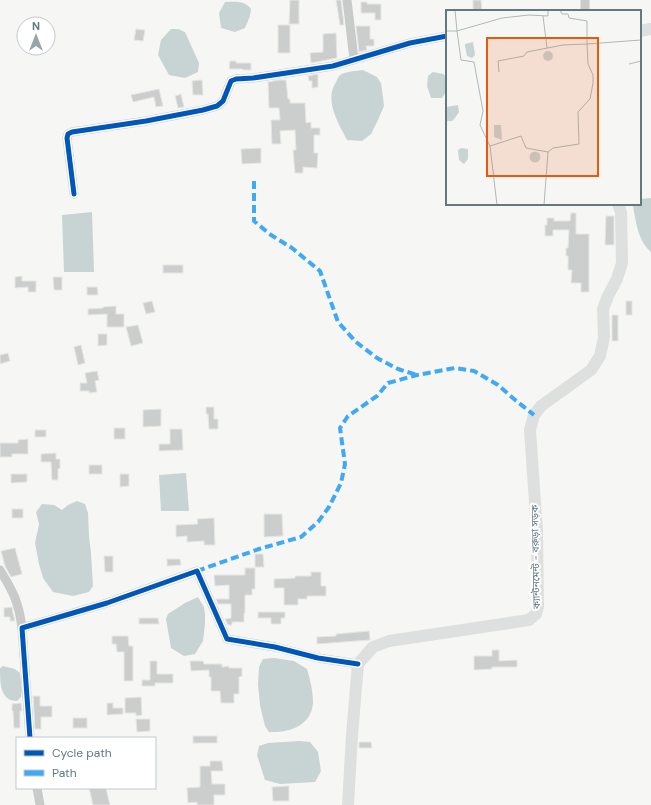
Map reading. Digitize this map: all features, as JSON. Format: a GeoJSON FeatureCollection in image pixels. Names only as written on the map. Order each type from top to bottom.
{"type":"FeatureCollection","features":[{"type":"Feature","properties":{"kind":"main road"},"geometry":{"type":"LineString","coordinates":[[641,31],[651,29]]}},
{"type":"Feature","properties":{"kind":"main road","name":"ক্যান্টনমেন্ট - বরুড়া সড়ক"},"geometry":{"type":"LineString","coordinates":[[358,664],[372,646],[389,641],[529,620],[536,614],[538,606],[537,531],[530,430],[534,415],[541,406],[592,370],[600,356],[604,337],[604,309],[622,263],[621,212],[618,205]]}},
{"type":"Feature","properties":{"kind":"main road"},"geometry":{"type":"LineString","coordinates":[[348,805],[358,664]]}},
{"type":"Feature","properties":{"kind":"street"},"geometry":{"type":"LineString","coordinates":[[347,0],[354,59]]}},
{"type":"Feature","properties":{"kind":"street"},"geometry":{"type":"LineString","coordinates":[[74,194],[66,138],[68,134],[72,132],[146,121],[217,106],[226,96],[231,81],[236,78],[253,78],[334,66],[410,43],[446,36]]}},
{"type":"Feature","properties":{"kind":"street"},"geometry":{"type":"LineString","coordinates":[[0,570],[16,600],[20,615],[30,737]]}},
{"type":"Feature","properties":{"kind":"street"},"geometry":{"type":"LineString","coordinates":[[22,628],[107,603],[197,571],[227,639],[275,647],[318,658],[358,664]]}},
{"type":"Feature","properties":{"kind":"street"},"geometry":{"type":"LineString","coordinates":[[37,789],[40,805]]}},
{"type":"Feature","properties":{"kind":"shaded area"},"geometry":{"type":"Polygon","coordinates":[[[225,2],[242,3],[251,9],[245,28],[235,32],[221,28],[219,13],[225,2]]]}},
{"type":"Feature","properties":{"kind":"shaded area"},"geometry":{"type":"Polygon","coordinates":[[[171,29],[178,29],[185,32],[199,63],[198,72],[185,78],[169,75],[158,55],[161,40],[171,29]]]}},
{"type":"Feature","properties":{"kind":"shaded area"},"geometry":{"type":"Polygon","coordinates":[[[363,70],[377,77],[381,83],[384,106],[371,134],[362,141],[347,140],[336,118],[331,96],[341,74],[363,70]]]}},
{"type":"Feature","properties":{"kind":"shaded area"},"geometry":{"type":"Polygon","coordinates":[[[433,72],[443,74],[446,76],[446,92],[442,98],[431,98],[427,86],[428,76],[433,72]]]}},
{"type":"Feature","properties":{"kind":"shaded area"},"geometry":{"type":"Polygon","coordinates":[[[651,198],[651,252],[640,237],[633,206],[641,205],[641,199],[651,198]]]}},
{"type":"Feature","properties":{"kind":"shaded area"},"geometry":{"type":"Polygon","coordinates":[[[92,212],[94,272],[64,272],[62,215],[92,212]]]}},
{"type":"Feature","properties":{"kind":"shaded area"},"geometry":{"type":"Polygon","coordinates":[[[186,473],[189,511],[161,511],[159,475],[186,473]]]}},
{"type":"Feature","properties":{"kind":"shaded area"},"geometry":{"type":"Polygon","coordinates":[[[77,501],[85,504],[88,513],[93,586],[89,592],[73,596],[53,592],[43,578],[35,543],[39,524],[36,512],[42,504],[54,505],[62,510],[68,505],[77,501]]]}},
{"type":"Feature","properties":{"kind":"shaded area"},"geometry":{"type":"Polygon","coordinates":[[[198,597],[204,607],[205,614],[203,641],[195,654],[184,656],[171,648],[166,619],[168,614],[198,597]]]}},
{"type":"Feature","properties":{"kind":"shaded area"},"geometry":{"type":"Polygon","coordinates":[[[274,658],[294,661],[307,669],[313,703],[308,717],[303,723],[284,731],[269,732],[265,726],[260,705],[258,685],[259,667],[263,659],[274,658]]]}},
{"type":"Feature","properties":{"kind":"shaded area"},"geometry":{"type":"Polygon","coordinates":[[[3,666],[15,669],[20,673],[22,690],[21,697],[17,701],[7,698],[2,690],[0,668],[3,666]]]}},
{"type":"Feature","properties":{"kind":"shaded area"},"geometry":{"type":"Polygon","coordinates":[[[299,741],[310,742],[318,752],[321,771],[315,782],[280,784],[265,780],[257,755],[259,746],[268,743],[299,741]]]}},
{"type":"Feature","properties":{"kind":"building"},"geometry":{"type":"Polygon","coordinates":[[[290,0],[299,0],[299,24],[289,24],[290,0]]]}},
{"type":"Feature","properties":{"kind":"building"},"geometry":{"type":"Polygon","coordinates":[[[336,0],[341,0],[344,25],[340,25],[336,0]]]}},
{"type":"Feature","properties":{"kind":"building"},"geometry":{"type":"Polygon","coordinates":[[[473,0],[481,0],[482,10],[473,10],[473,0]]]}},
{"type":"Feature","properties":{"kind":"building"},"geometry":{"type":"Polygon","coordinates":[[[361,2],[367,2],[367,4],[381,4],[381,20],[375,20],[375,13],[361,13],[361,2]]]}},
{"type":"Feature","properties":{"kind":"building"},"geometry":{"type":"Polygon","coordinates":[[[278,25],[290,25],[290,53],[278,53],[278,25]]]}},
{"type":"Feature","properties":{"kind":"building"},"geometry":{"type":"Polygon","coordinates":[[[356,26],[370,26],[370,39],[374,39],[374,46],[366,46],[367,50],[359,52],[356,26]]]}},
{"type":"Feature","properties":{"kind":"building"},"geometry":{"type":"Polygon","coordinates":[[[136,29],[145,30],[143,41],[134,40],[136,29]]]}},
{"type":"Feature","properties":{"kind":"building"},"geometry":{"type":"Polygon","coordinates":[[[336,33],[337,58],[311,63],[310,53],[323,52],[323,34],[336,33]]]}},
{"type":"Feature","properties":{"kind":"building"},"geometry":{"type":"Polygon","coordinates":[[[230,61],[236,61],[236,63],[251,63],[251,70],[229,69],[230,61]]]}},
{"type":"Feature","properties":{"kind":"building"},"geometry":{"type":"Polygon","coordinates":[[[318,74],[318,87],[312,88],[312,81],[309,81],[308,76],[318,74]]]}},
{"type":"Feature","properties":{"kind":"building"},"geometry":{"type":"Polygon","coordinates":[[[202,80],[203,95],[193,95],[192,81],[202,80]]]}},
{"type":"Feature","properties":{"kind":"building"},"geometry":{"type":"Polygon","coordinates":[[[286,80],[288,99],[290,99],[290,103],[305,103],[306,123],[311,122],[311,128],[320,128],[320,135],[314,135],[314,153],[318,153],[317,168],[303,167],[303,173],[295,173],[293,150],[296,150],[295,130],[280,131],[281,144],[272,144],[271,120],[280,120],[279,108],[269,108],[268,82],[286,80]]]}},
{"type":"Feature","properties":{"kind":"building"},"geometry":{"type":"Polygon","coordinates":[[[159,89],[163,106],[156,107],[154,97],[133,102],[131,95],[159,89]]]}},
{"type":"Feature","properties":{"kind":"building"},"geometry":{"type":"Polygon","coordinates":[[[181,94],[184,107],[178,108],[175,96],[181,94]]]}},
{"type":"Feature","properties":{"kind":"building"},"geometry":{"type":"Polygon","coordinates":[[[261,148],[261,163],[242,164],[241,149],[261,148]]]}},
{"type":"Feature","properties":{"kind":"building"},"geometry":{"type":"Polygon","coordinates":[[[571,213],[576,213],[576,234],[589,234],[589,292],[581,292],[581,283],[571,283],[572,270],[568,270],[568,256],[566,256],[569,230],[553,230],[553,236],[545,236],[545,225],[547,225],[547,218],[554,218],[554,221],[570,221],[571,213]]]}},
{"type":"Feature","properties":{"kind":"building"},"geometry":{"type":"Polygon","coordinates":[[[606,216],[614,216],[614,245],[605,245],[606,216]]]}},
{"type":"Feature","properties":{"kind":"building"},"geometry":{"type":"Polygon","coordinates":[[[163,265],[183,265],[183,273],[163,273],[163,265]]]}},
{"type":"Feature","properties":{"kind":"building"},"geometry":{"type":"Polygon","coordinates":[[[22,276],[22,281],[36,281],[36,292],[28,292],[28,287],[15,288],[15,277],[22,276]]]}},
{"type":"Feature","properties":{"kind":"building"},"geometry":{"type":"Polygon","coordinates":[[[53,277],[62,277],[62,290],[54,290],[53,277]]]}},
{"type":"Feature","properties":{"kind":"building"},"geometry":{"type":"Polygon","coordinates":[[[87,287],[97,287],[98,295],[87,295],[87,287]]]}},
{"type":"Feature","properties":{"kind":"building"},"geometry":{"type":"Polygon","coordinates":[[[152,301],[155,312],[146,314],[143,303],[152,301]]]}},
{"type":"Feature","properties":{"kind":"building"},"geometry":{"type":"Polygon","coordinates":[[[626,301],[632,301],[632,315],[626,315],[626,301]]]}},
{"type":"Feature","properties":{"kind":"building"},"geometry":{"type":"Polygon","coordinates":[[[116,306],[116,314],[124,314],[124,327],[107,327],[107,314],[88,315],[88,309],[116,306]]]}},
{"type":"Feature","properties":{"kind":"building"},"geometry":{"type":"Polygon","coordinates":[[[612,315],[618,315],[618,341],[612,341],[612,315]]]}},
{"type":"Feature","properties":{"kind":"building"},"geometry":{"type":"Polygon","coordinates":[[[138,325],[143,343],[131,346],[126,327],[138,325]]]}},
{"type":"Feature","properties":{"kind":"building"},"geometry":{"type":"Polygon","coordinates":[[[98,334],[107,334],[107,345],[98,346],[98,334]]]}},
{"type":"Feature","properties":{"kind":"building"},"geometry":{"type":"Polygon","coordinates":[[[81,345],[85,363],[78,365],[74,347],[81,345]]]}},
{"type":"Feature","properties":{"kind":"building"},"geometry":{"type":"Polygon","coordinates":[[[8,353],[10,361],[0,364],[0,355],[8,353]]]}},
{"type":"Feature","properties":{"kind":"building"},"geometry":{"type":"Polygon","coordinates":[[[97,371],[99,380],[95,381],[97,392],[89,393],[89,391],[80,391],[80,383],[87,383],[85,373],[97,371]]]}},
{"type":"Feature","properties":{"kind":"building"},"geometry":{"type":"Polygon","coordinates":[[[206,407],[214,407],[214,419],[218,419],[218,429],[209,429],[206,407]]]}},
{"type":"Feature","properties":{"kind":"building"},"geometry":{"type":"Polygon","coordinates":[[[161,409],[161,426],[143,427],[143,410],[161,409]]]}},
{"type":"Feature","properties":{"kind":"building"},"geometry":{"type":"Polygon","coordinates":[[[114,428],[125,428],[125,439],[114,439],[114,428]]]}},
{"type":"Feature","properties":{"kind":"building"},"geometry":{"type":"Polygon","coordinates":[[[170,429],[182,429],[183,450],[159,451],[159,444],[170,444],[170,429]]]}},
{"type":"Feature","properties":{"kind":"building"},"geometry":{"type":"Polygon","coordinates":[[[35,430],[46,430],[46,437],[35,437],[35,430]]]}},
{"type":"Feature","properties":{"kind":"building"},"geometry":{"type":"Polygon","coordinates":[[[28,439],[28,454],[12,454],[12,457],[0,457],[0,443],[18,443],[18,440],[28,439]]]}},
{"type":"Feature","properties":{"kind":"building"},"geometry":{"type":"Polygon","coordinates":[[[56,453],[56,459],[60,459],[60,468],[58,469],[58,480],[52,480],[51,462],[41,462],[41,454],[56,453]]]}},
{"type":"Feature","properties":{"kind":"building"},"geometry":{"type":"Polygon","coordinates":[[[89,465],[102,465],[102,474],[89,474],[89,465]]]}},
{"type":"Feature","properties":{"kind":"building"},"geometry":{"type":"Polygon","coordinates":[[[11,474],[27,474],[27,482],[11,483],[11,474]]]}},
{"type":"Feature","properties":{"kind":"building"},"geometry":{"type":"Polygon","coordinates":[[[120,474],[129,474],[129,486],[120,487],[120,474]]]}},
{"type":"Feature","properties":{"kind":"building"},"geometry":{"type":"Polygon","coordinates":[[[12,509],[23,509],[23,518],[12,518],[12,509]]]}},
{"type":"Feature","properties":{"kind":"building"},"geometry":{"type":"Polygon","coordinates":[[[264,514],[282,514],[283,536],[264,537],[264,514]]]}},
{"type":"Feature","properties":{"kind":"building"},"geometry":{"type":"Polygon","coordinates":[[[214,518],[215,545],[204,545],[204,541],[187,542],[187,536],[176,537],[176,525],[198,524],[197,519],[214,518]]]}},
{"type":"Feature","properties":{"kind":"building"},"geometry":{"type":"Polygon","coordinates":[[[15,548],[22,574],[11,577],[5,566],[1,551],[15,548]]]}},
{"type":"Feature","properties":{"kind":"building"},"geometry":{"type":"Polygon","coordinates":[[[255,554],[263,554],[264,567],[255,567],[255,554]]]}},
{"type":"Feature","properties":{"kind":"building"},"geometry":{"type":"Polygon","coordinates":[[[104,556],[113,556],[113,572],[105,572],[104,556]]]}},
{"type":"Feature","properties":{"kind":"building"},"geometry":{"type":"Polygon","coordinates":[[[167,559],[180,559],[181,565],[167,566],[167,559]]]}},
{"type":"Feature","properties":{"kind":"building"},"geometry":{"type":"Polygon","coordinates":[[[245,568],[255,568],[255,589],[252,589],[252,595],[245,595],[244,622],[232,622],[232,625],[228,625],[225,619],[231,618],[231,604],[218,604],[216,599],[229,599],[229,585],[215,586],[214,575],[245,575],[245,568]]]}},
{"type":"Feature","properties":{"kind":"building"},"geometry":{"type":"Polygon","coordinates":[[[311,572],[321,572],[321,586],[326,586],[326,596],[307,596],[307,599],[298,599],[298,605],[284,605],[284,588],[274,588],[274,579],[295,578],[295,576],[311,576],[311,572]]]}},
{"type":"Feature","properties":{"kind":"building"},"geometry":{"type":"Polygon","coordinates":[[[12,607],[15,621],[10,621],[10,617],[4,617],[4,608],[12,607]]]}},
{"type":"Feature","properties":{"kind":"building"},"geometry":{"type":"Polygon","coordinates":[[[258,612],[285,612],[285,618],[281,618],[281,624],[271,624],[271,618],[258,618],[258,612]]]}},
{"type":"Feature","properties":{"kind":"building"},"geometry":{"type":"Polygon","coordinates":[[[139,618],[158,618],[159,624],[139,624],[139,618]]]}},
{"type":"Feature","properties":{"kind":"building"},"geometry":{"type":"Polygon","coordinates":[[[369,631],[370,640],[317,644],[317,637],[369,631]]]}},
{"type":"Feature","properties":{"kind":"building"},"geometry":{"type":"Polygon","coordinates":[[[112,636],[128,636],[129,646],[133,646],[133,681],[124,681],[124,652],[117,652],[116,644],[112,644],[112,636]]]}},
{"type":"Feature","properties":{"kind":"building"},"geometry":{"type":"Polygon","coordinates":[[[492,650],[499,650],[499,661],[517,660],[517,667],[492,667],[492,669],[474,670],[474,656],[492,656],[492,650]]]}},
{"type":"Feature","properties":{"kind":"building"},"geometry":{"type":"Polygon","coordinates":[[[150,661],[157,661],[157,674],[173,674],[173,683],[155,683],[155,686],[142,686],[142,680],[150,680],[150,661]]]}},
{"type":"Feature","properties":{"kind":"building"},"geometry":{"type":"Polygon","coordinates":[[[190,661],[203,661],[204,664],[222,664],[222,667],[229,666],[229,668],[242,668],[242,676],[239,677],[239,694],[234,694],[234,703],[221,703],[220,691],[211,691],[211,677],[209,677],[209,670],[191,671],[190,661]]]}},
{"type":"Feature","properties":{"kind":"building"},"geometry":{"type":"Polygon","coordinates":[[[33,696],[40,696],[40,706],[52,706],[52,717],[41,717],[41,729],[35,729],[33,696]]]}},
{"type":"Feature","properties":{"kind":"building"},"geometry":{"type":"Polygon","coordinates":[[[141,697],[142,715],[136,716],[136,713],[125,713],[125,698],[141,697]]]}},
{"type":"Feature","properties":{"kind":"building"},"geometry":{"type":"Polygon","coordinates":[[[21,703],[22,711],[20,711],[20,728],[14,728],[12,704],[21,703]]]}},
{"type":"Feature","properties":{"kind":"building"},"geometry":{"type":"Polygon","coordinates":[[[107,703],[113,703],[113,708],[123,708],[123,714],[107,715],[107,703]]]}},
{"type":"Feature","properties":{"kind":"building"},"geometry":{"type":"Polygon","coordinates":[[[73,718],[87,718],[87,728],[73,728],[73,718]]]}},
{"type":"Feature","properties":{"kind":"building"},"geometry":{"type":"Polygon","coordinates":[[[136,719],[150,719],[150,731],[137,732],[136,719]]]}},
{"type":"Feature","properties":{"kind":"building"},"geometry":{"type":"Polygon","coordinates":[[[193,736],[217,736],[217,743],[193,743],[193,736]]]}},
{"type":"Feature","properties":{"kind":"building"},"geometry":{"type":"Polygon","coordinates":[[[359,742],[371,742],[372,748],[359,748],[359,742]]]}},
{"type":"Feature","properties":{"kind":"building"},"geometry":{"type":"Polygon","coordinates":[[[210,761],[222,761],[223,771],[211,771],[212,784],[225,784],[225,795],[214,795],[214,805],[197,805],[197,802],[188,803],[187,788],[200,787],[200,766],[210,766],[210,761]]]}},
{"type":"Feature","properties":{"kind":"building"},"geometry":{"type":"Polygon","coordinates":[[[289,786],[289,801],[273,801],[272,787],[289,786]]]}},
{"type":"Feature","properties":{"kind":"building"},"geometry":{"type":"Polygon","coordinates":[[[89,789],[106,789],[110,805],[93,805],[89,789]]]}},
{"type":"Feature","properties":{"kind":"marked path"},"geometry":{"type":"LineString","coordinates":[[254,181],[254,221],[271,235],[292,248],[320,271],[338,322],[356,342],[377,358],[398,369],[417,375]]}},
{"type":"Feature","properties":{"kind":"marked path"},"geometry":{"type":"LineString","coordinates":[[197,571],[259,549],[301,537],[318,522],[329,507],[341,483],[345,464],[340,428],[348,416],[377,396],[388,383],[417,375],[455,368],[474,371],[498,385],[534,415]]}},
{"type":"Feature","properties":{"kind":"cycle path"},"geometry":{"type":"LineString","coordinates":[[74,194],[67,138],[68,134],[72,132],[146,121],[203,110],[217,106],[223,101],[231,81],[236,79],[253,78],[333,66],[410,43],[446,36]]}},
{"type":"Feature","properties":{"kind":"cycle path"},"geometry":{"type":"LineString","coordinates":[[30,737],[22,628],[107,603],[197,571],[227,639],[275,647],[318,658],[358,664]]}}]}
